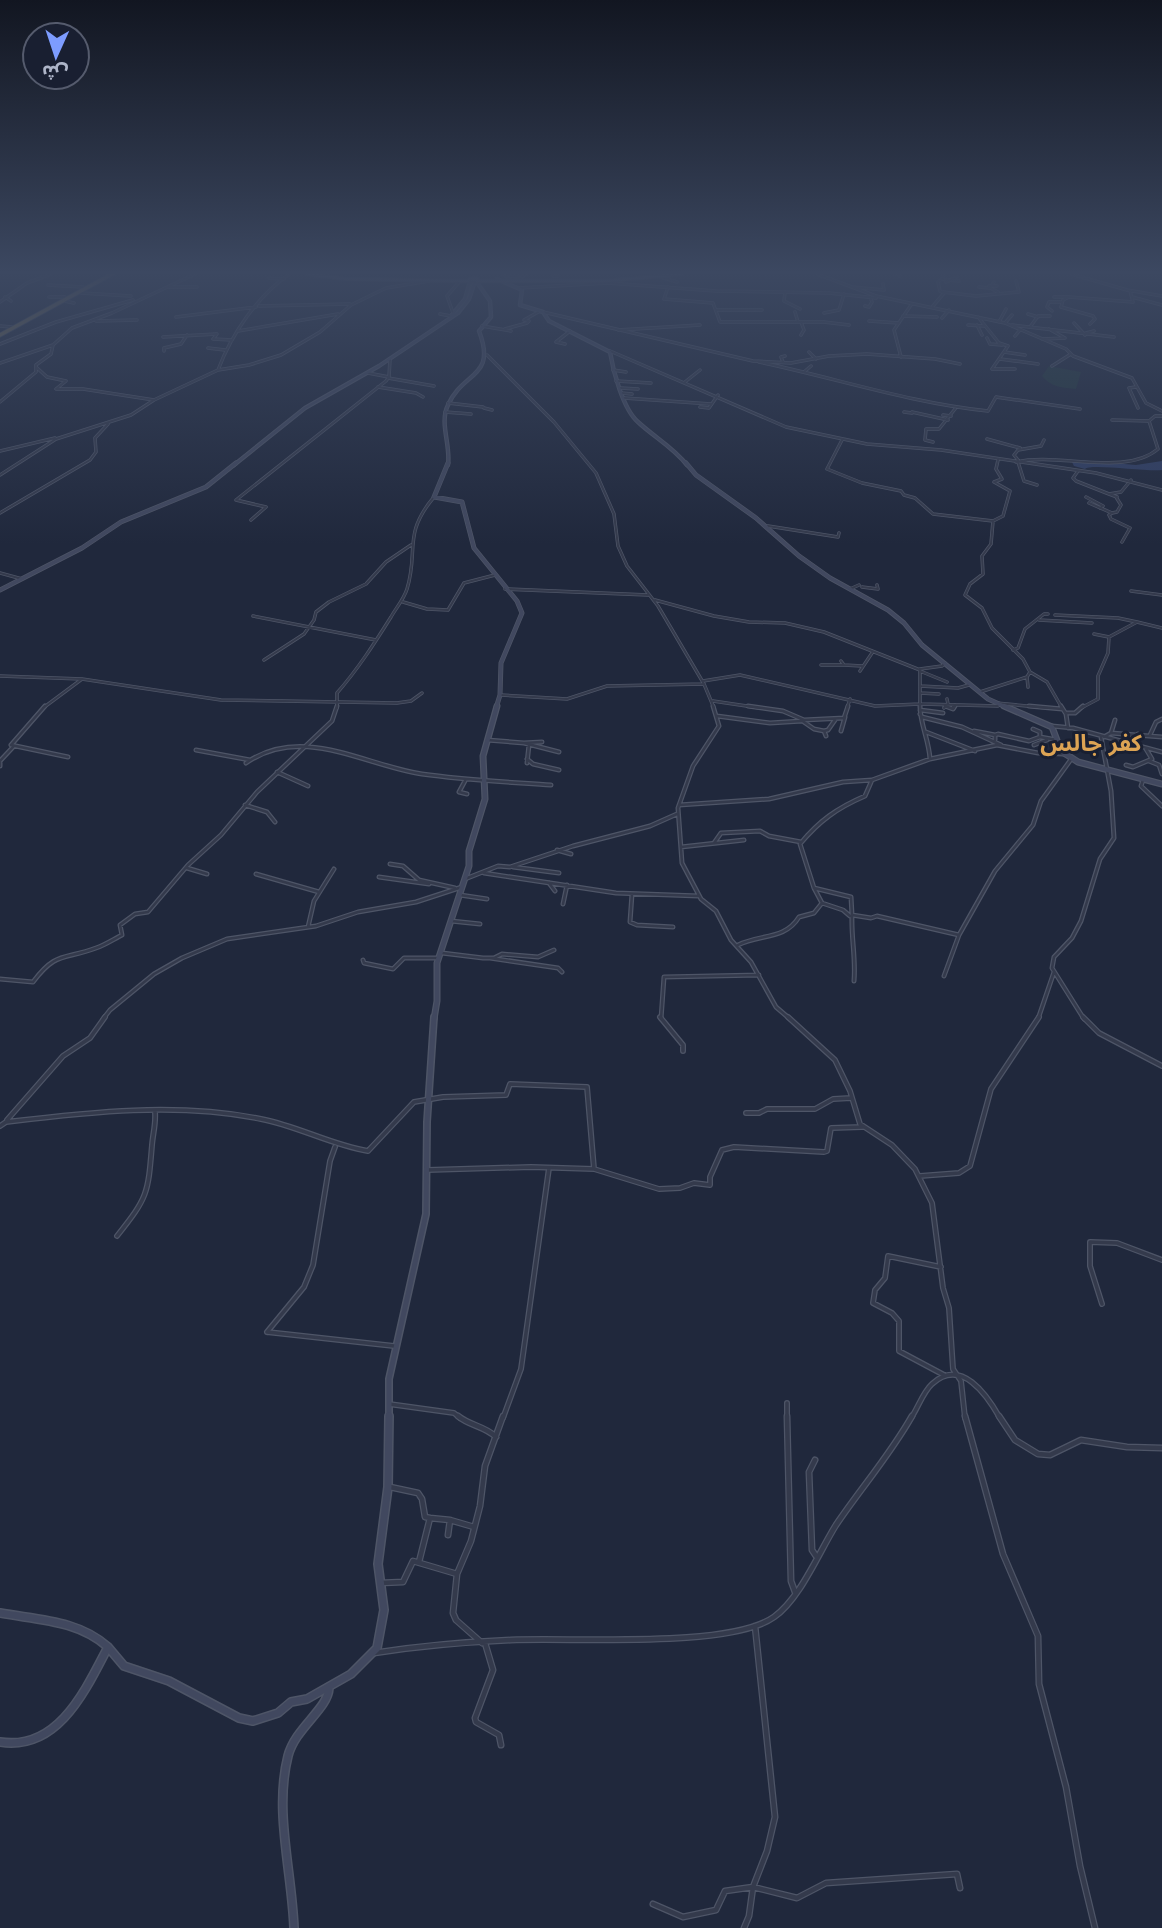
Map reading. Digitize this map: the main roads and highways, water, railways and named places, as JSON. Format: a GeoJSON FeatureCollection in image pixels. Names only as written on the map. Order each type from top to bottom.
{"type":"FeatureCollection","features":[{"type":"Feature","properties":{"kind":"water"},"geometry":{"type":"Polygon","coordinates":[[[1078,460],[1136,465],[1162,461],[1162,470],[1097,467],[1085,469],[1074,466],[1072,462],[1078,460]]]}},
{"type":"Feature","properties":{"kind":"district","name":"كفر جالس"},"geometry":{"type":"Point","coordinates":[1091,743]}}]}
